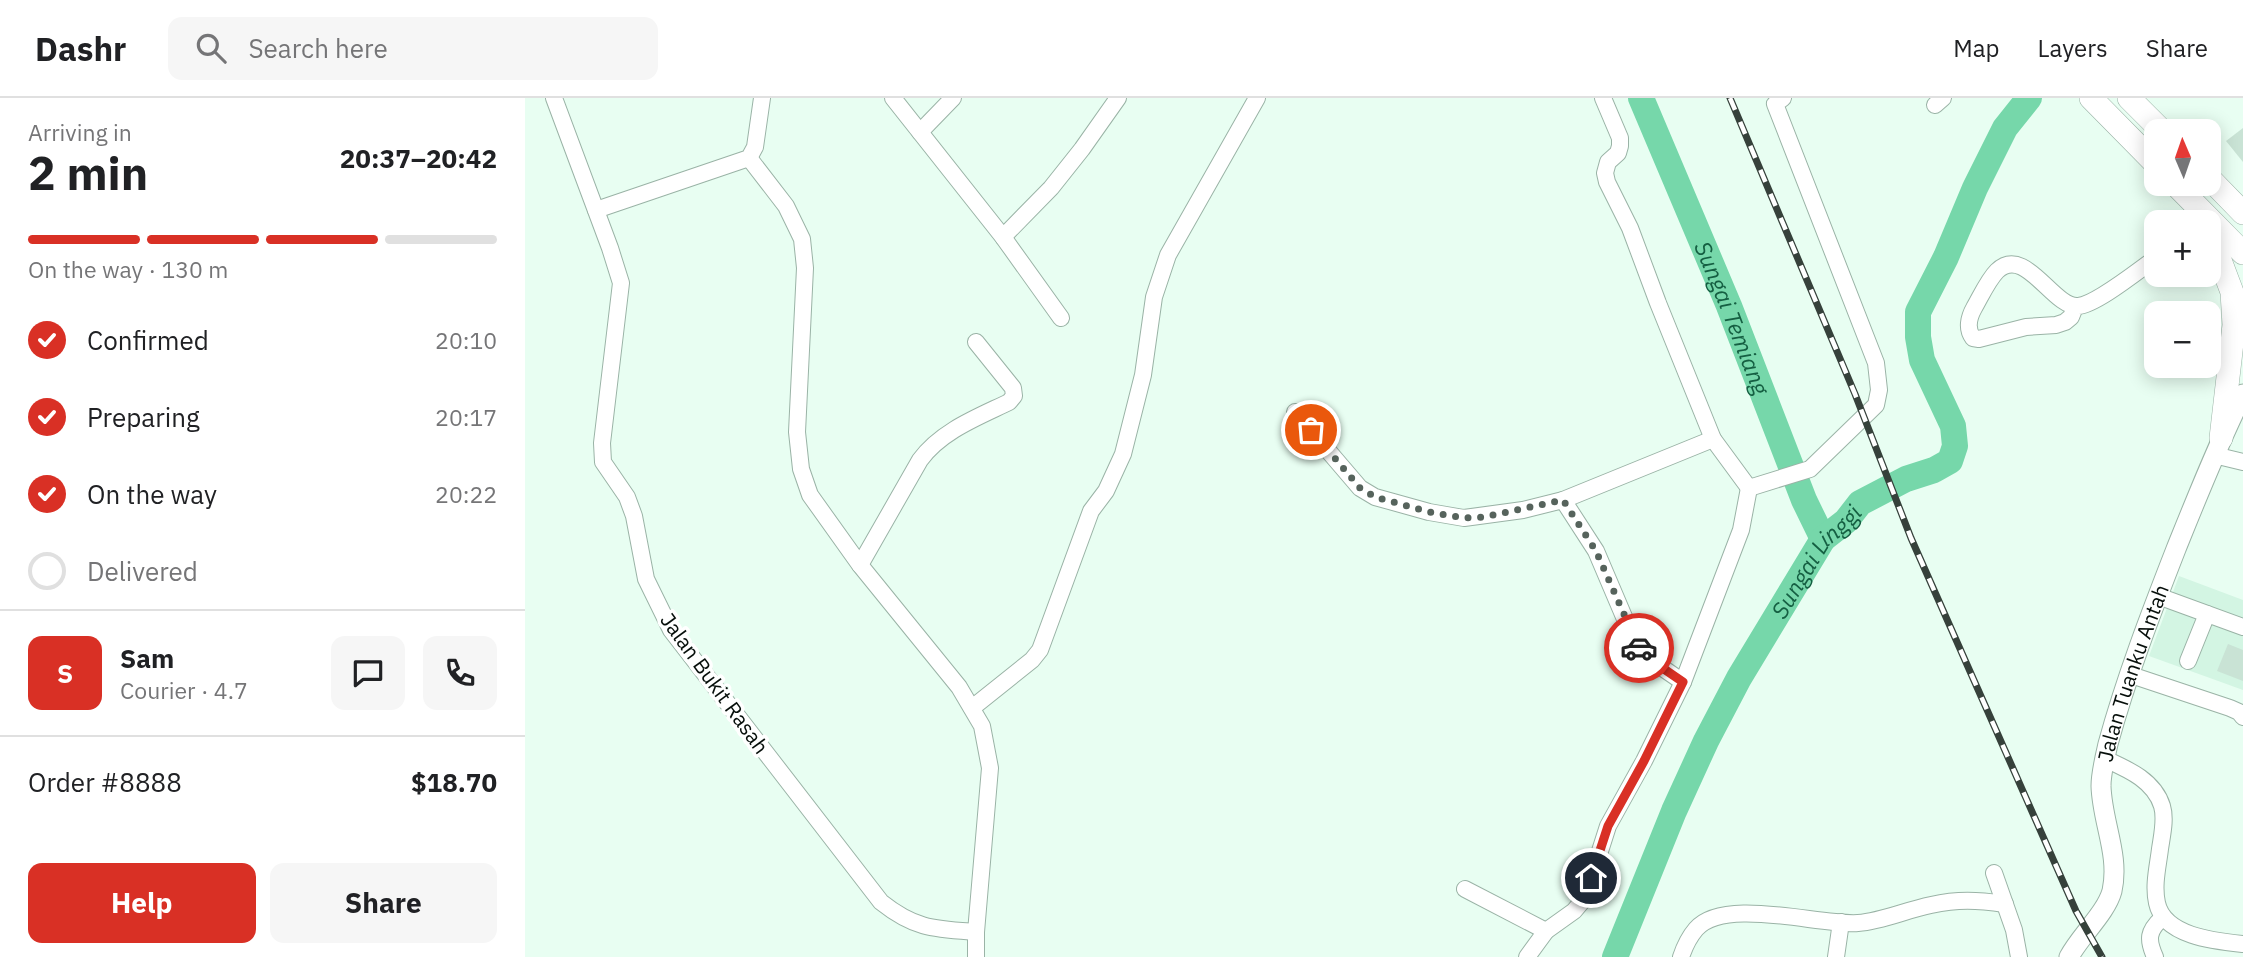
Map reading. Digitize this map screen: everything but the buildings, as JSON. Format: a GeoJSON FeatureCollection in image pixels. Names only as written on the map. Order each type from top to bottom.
{"type":"FeatureCollection","features":[{"type":"Feature","properties":{"kind":"highway"},"geometry":{"type":"LineString","coordinates":[[2091,98],[2144,152]]}},
{"type":"Feature","properties":{"kind":"highway"},"geometry":{"type":"LineString","coordinates":[[2129,98],[2150,119]]}},
{"type":"Feature","properties":{"kind":"highway"},"geometry":{"type":"LineString","coordinates":[[2221,190],[2243,212]]}},
{"type":"Feature","properties":{"kind":"highway"},"geometry":{"type":"LineString","coordinates":[[2185,196],[2197,210]]}},
{"type":"Feature","properties":{"kind":"highway"},"geometry":{"type":"LineString","coordinates":[[2221,233],[2243,253]]}},
{"type":"Feature","properties":{"kind":"highway"},"geometry":{"type":"LineString","coordinates":[[2217,446],[2237,300],[2221,261]]}},
{"type":"Feature","properties":{"kind":"main road","name":"Jalan Tuanku Antah"},"geometry":{"type":"LineString","coordinates":[[2069,957],[2075,944],[2105,904],[2113,886],[2114,858],[2101,785],[2105,759],[2158,596],[2217,446],[2243,394]]}},
{"type":"Feature","properties":{"kind":"street","name":"Jalan Bukit Rasah"},"geometry":{"type":"LineString","coordinates":[[554,98],[621,283],[602,443],[603,462],[627,497],[634,516],[646,579],[659,609],[671,630],[881,902],[915,924],[929,928],[976,932]]}},
{"type":"Feature","properties":{"kind":"street"},"geometry":{"type":"LineString","coordinates":[[596,211],[749,158],[755,147],[762,98]]}},
{"type":"Feature","properties":{"kind":"street"},"geometry":{"type":"LineString","coordinates":[[894,98],[1003,237],[1061,318]]}},
{"type":"Feature","properties":{"kind":"street"},"geometry":{"type":"LineString","coordinates":[[920,131],[953,98]]}},
{"type":"Feature","properties":{"kind":"street"},"geometry":{"type":"LineString","coordinates":[[1003,237],[1051,188],[1118,98]]}},
{"type":"Feature","properties":{"kind":"street"},"geometry":{"type":"LineString","coordinates":[[972,708],[1032,660],[1040,650],[1090,512],[1106,491],[1123,454],[1139,396],[1154,297],[1160,275],[1174,243],[1257,98]]}},
{"type":"Feature","properties":{"kind":"street"},"geometry":{"type":"LineString","coordinates":[[1527,957],[1546,931],[1574,911],[1585,898],[1608,826],[1683,682],[1741,530],[1749,488],[1713,439],[1630,228],[1607,182],[1605,173],[1608,162],[1618,153],[1620,138],[1603,98]]}},
{"type":"Feature","properties":{"kind":"street"},"geometry":{"type":"LineString","coordinates":[[1749,488],[1809,469],[1876,405],[1879,390],[1876,363],[1779,101]]}},
{"type":"Feature","properties":{"kind":"street"},"geometry":{"type":"LineString","coordinates":[[749,158],[786,205],[802,239],[805,268],[797,432],[800,469],[810,495],[860,565],[959,687],[982,726],[990,768],[976,957]]}},
{"type":"Feature","properties":{"kind":"street"},"geometry":{"type":"LineString","coordinates":[[2075,307],[2071,317],[2056,325],[2026,327],[1979,339],[1973,338],[1969,333],[1971,314],[1993,277],[2005,266],[2013,265],[2028,270],[2064,302],[2075,307],[2092,302],[2144,266]]}},
{"type":"Feature","properties":{"kind":"street"},"geometry":{"type":"LineString","coordinates":[[860,565],[929,448],[964,424],[1009,402],[1014,396],[1013,388],[976,342]]}},
{"type":"Feature","properties":{"kind":"street"},"geometry":{"type":"LineString","coordinates":[[1295,411],[1360,488],[1375,497],[1429,512],[1464,518],[1523,510],[1563,500],[1713,439]]}},
{"type":"Feature","properties":{"kind":"street"},"geometry":{"type":"LineString","coordinates":[[2217,446],[2243,462]]}},
{"type":"Feature","properties":{"kind":"street"},"geometry":{"type":"LineString","coordinates":[[1563,500],[1596,551],[1636,645],[1645,656],[1683,682]]}},
{"type":"Feature","properties":{"kind":"street"},"geometry":{"type":"LineString","coordinates":[[2158,596],[2243,627]]}},
{"type":"Feature","properties":{"kind":"street"},"geometry":{"type":"LineString","coordinates":[[2188,661],[2207,614]]}},
{"type":"Feature","properties":{"kind":"street"},"geometry":{"type":"LineString","coordinates":[[2131,675],[2230,708],[2243,717]]}},
{"type":"Feature","properties":{"kind":"street"},"geometry":{"type":"LineString","coordinates":[[2105,759],[2136,773],[2162,806],[2164,824],[2155,884],[2162,918],[2176,929],[2196,936],[2243,944]]}},
{"type":"Feature","properties":{"kind":"street"},"geometry":{"type":"LineString","coordinates":[[1994,873],[2014,930],[2019,957]]}},
{"type":"Feature","properties":{"kind":"street"},"geometry":{"type":"LineString","coordinates":[[1465,889],[1546,931]]}},
{"type":"Feature","properties":{"kind":"street"},"geometry":{"type":"LineString","coordinates":[[1681,957],[1697,927],[1712,919],[1734,914],[1767,914],[1857,923],[1930,905],[1972,900],[2005,904]]}},
{"type":"Feature","properties":{"kind":"street"},"geometry":{"type":"LineString","coordinates":[[2155,957],[2150,933],[2162,918]]}},
{"type":"Feature","properties":{"kind":"street"},"geometry":{"type":"LineString","coordinates":[[1836,957],[1841,922]]}},
{"type":"Feature","properties":{"kind":"shaded area"},"geometry":{"type":"Polygon","coordinates":[[[2179,576],[2243,600],[2243,690],[2149,656],[2179,576]]]}},
{"type":"Feature","properties":{"kind":"waterway","name":"Sungai Temiang"},"geometry":{"type":"LineString","coordinates":[[1641,98],[1729,306],[1804,500],[1823,539]]}},
{"type":"Feature","properties":{"kind":"waterway","name":"Sungai Linggi"},"geometry":{"type":"LineString","coordinates":[[1615,957],[1674,811],[1706,741],[1739,678],[1823,539],[1846,521],[1860,503],[1906,479],[1934,470],[1950,461],[1955,446],[1953,426],[1922,360],[1918,312],[2005,128],[2029,98]]}},
{"type":"Feature","properties":{"kind":"railway"},"geometry":{"type":"LineString","coordinates":[[1730,98],[1855,394],[1911,538],[2076,911],[2102,957]]}},
{"type":"Feature","properties":{"kind":"way so far"},"geometry":{"type":"LineString","coordinates":[[1311,430],[1360,488],[1375,497],[1429,512],[1464,518],[1523,510],[1563,500],[1596,551],[1639,648]]}},
{"type":"Feature","properties":{"kind":"route"},"geometry":{"type":"LineString","coordinates":[[1591,878],[1608,826],[1683,682],[1645,656],[1639,648]]}}]}
